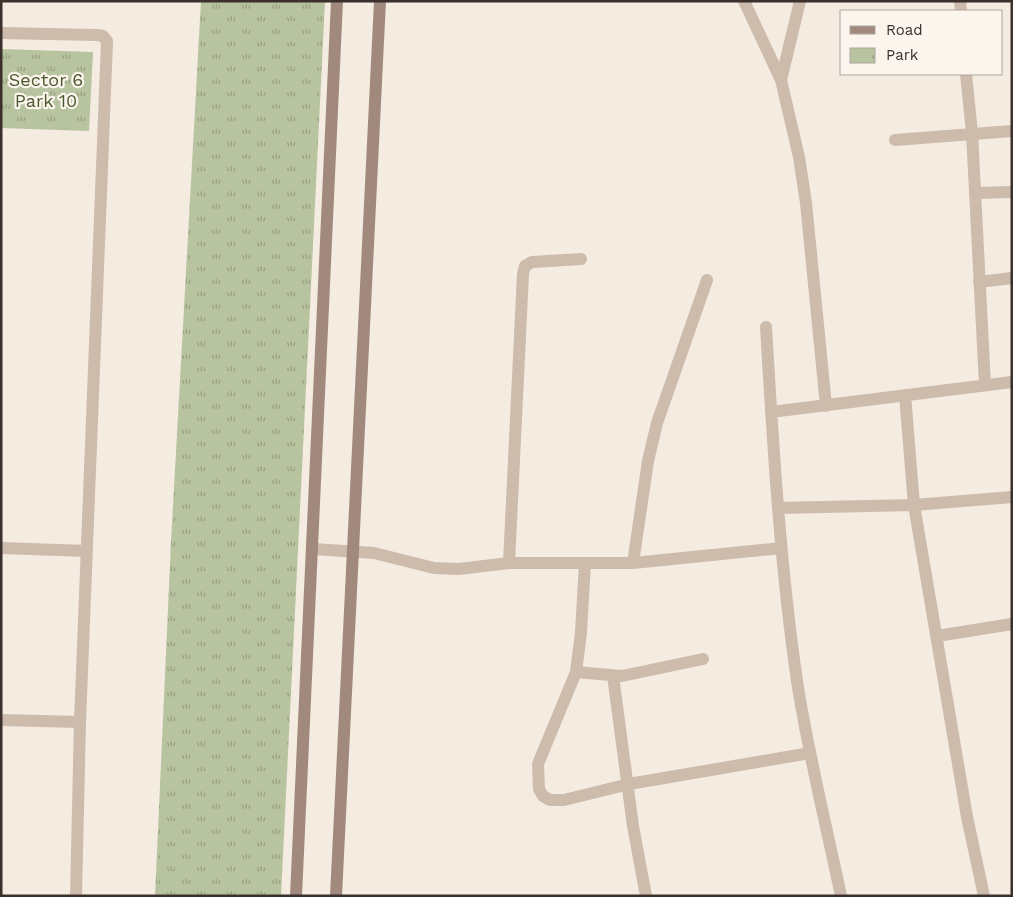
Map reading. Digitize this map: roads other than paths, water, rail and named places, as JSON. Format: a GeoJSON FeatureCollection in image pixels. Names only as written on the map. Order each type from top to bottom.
{"type":"FeatureCollection","features":[{"type":"Feature","properties":{"kind":"street"},"geometry":{"type":"LineString","coordinates":[[296,896],[337,1]]}},
{"type":"Feature","properties":{"kind":"street"},"geometry":{"type":"LineString","coordinates":[[336,896],[380,1]]}},
{"type":"Feature","properties":{"kind":"street"},"geometry":{"type":"LineString","coordinates":[[744,1],[781,80],[799,158],[806,203],[826,406]]}},
{"type":"Feature","properties":{"kind":"street"},"geometry":{"type":"LineString","coordinates":[[781,80],[800,1]]}},
{"type":"Feature","properties":{"kind":"street"},"geometry":{"type":"LineString","coordinates":[[1,33],[96,35],[103,36],[107,41],[80,722],[76,896]]}},
{"type":"Feature","properties":{"kind":"street"},"geometry":{"type":"LineString","coordinates":[[966,75],[972,133],[985,385]]}},
{"type":"Feature","properties":{"kind":"street"},"geometry":{"type":"LineString","coordinates":[[895,140],[1012,131]]}},
{"type":"Feature","properties":{"kind":"street"},"geometry":{"type":"LineString","coordinates":[[975,194],[1012,192]]}},
{"type":"Feature","properties":{"kind":"street"},"geometry":{"type":"LineString","coordinates":[[509,563],[523,274],[526,266],[532,262],[581,259]]}},
{"type":"Feature","properties":{"kind":"street"},"geometry":{"type":"LineString","coordinates":[[979,282],[1012,278]]}},
{"type":"Feature","properties":{"kind":"street"},"geometry":{"type":"LineString","coordinates":[[633,563],[648,461],[657,423],[707,280]]}},
{"type":"Feature","properties":{"kind":"street"},"geometry":{"type":"LineString","coordinates":[[766,327],[781,548],[798,683],[810,753],[841,896]]}},
{"type":"Feature","properties":{"kind":"street"},"geometry":{"type":"LineString","coordinates":[[771,412],[1012,382]]}},
{"type":"Feature","properties":{"kind":"street"},"geometry":{"type":"LineString","coordinates":[[905,395],[914,505],[967,817],[984,896]]}},
{"type":"Feature","properties":{"kind":"street"},"geometry":{"type":"LineString","coordinates":[[778,508],[914,505],[1012,497]]}},
{"type":"Feature","properties":{"kind":"street"},"geometry":{"type":"LineString","coordinates":[[1,548],[87,551]]}},
{"type":"Feature","properties":{"kind":"street"},"geometry":{"type":"LineString","coordinates":[[313,549],[394,556],[445,570],[509,563],[633,563],[781,548]]}},
{"type":"Feature","properties":{"kind":"street"},"geometry":{"type":"LineString","coordinates":[[585,563],[581,643],[576,672],[538,764],[539,789],[543,796],[550,800],[564,800],[629,784],[810,753]]}},
{"type":"Feature","properties":{"kind":"street"},"geometry":{"type":"LineString","coordinates":[[937,636],[1012,624]]}},
{"type":"Feature","properties":{"kind":"street"},"geometry":{"type":"LineString","coordinates":[[576,672],[613,676],[703,659]]}},
{"type":"Feature","properties":{"kind":"street"},"geometry":{"type":"LineString","coordinates":[[613,676],[629,784],[633,826],[646,896]]}},
{"type":"Feature","properties":{"kind":"street"},"geometry":{"type":"LineString","coordinates":[[1,720],[80,722]]}},
{"type":"Feature","properties":{"kind":"park label","name":"Sector 6 Park 10"},"geometry":{"type":"Point","coordinates":[46,90]}}]}
